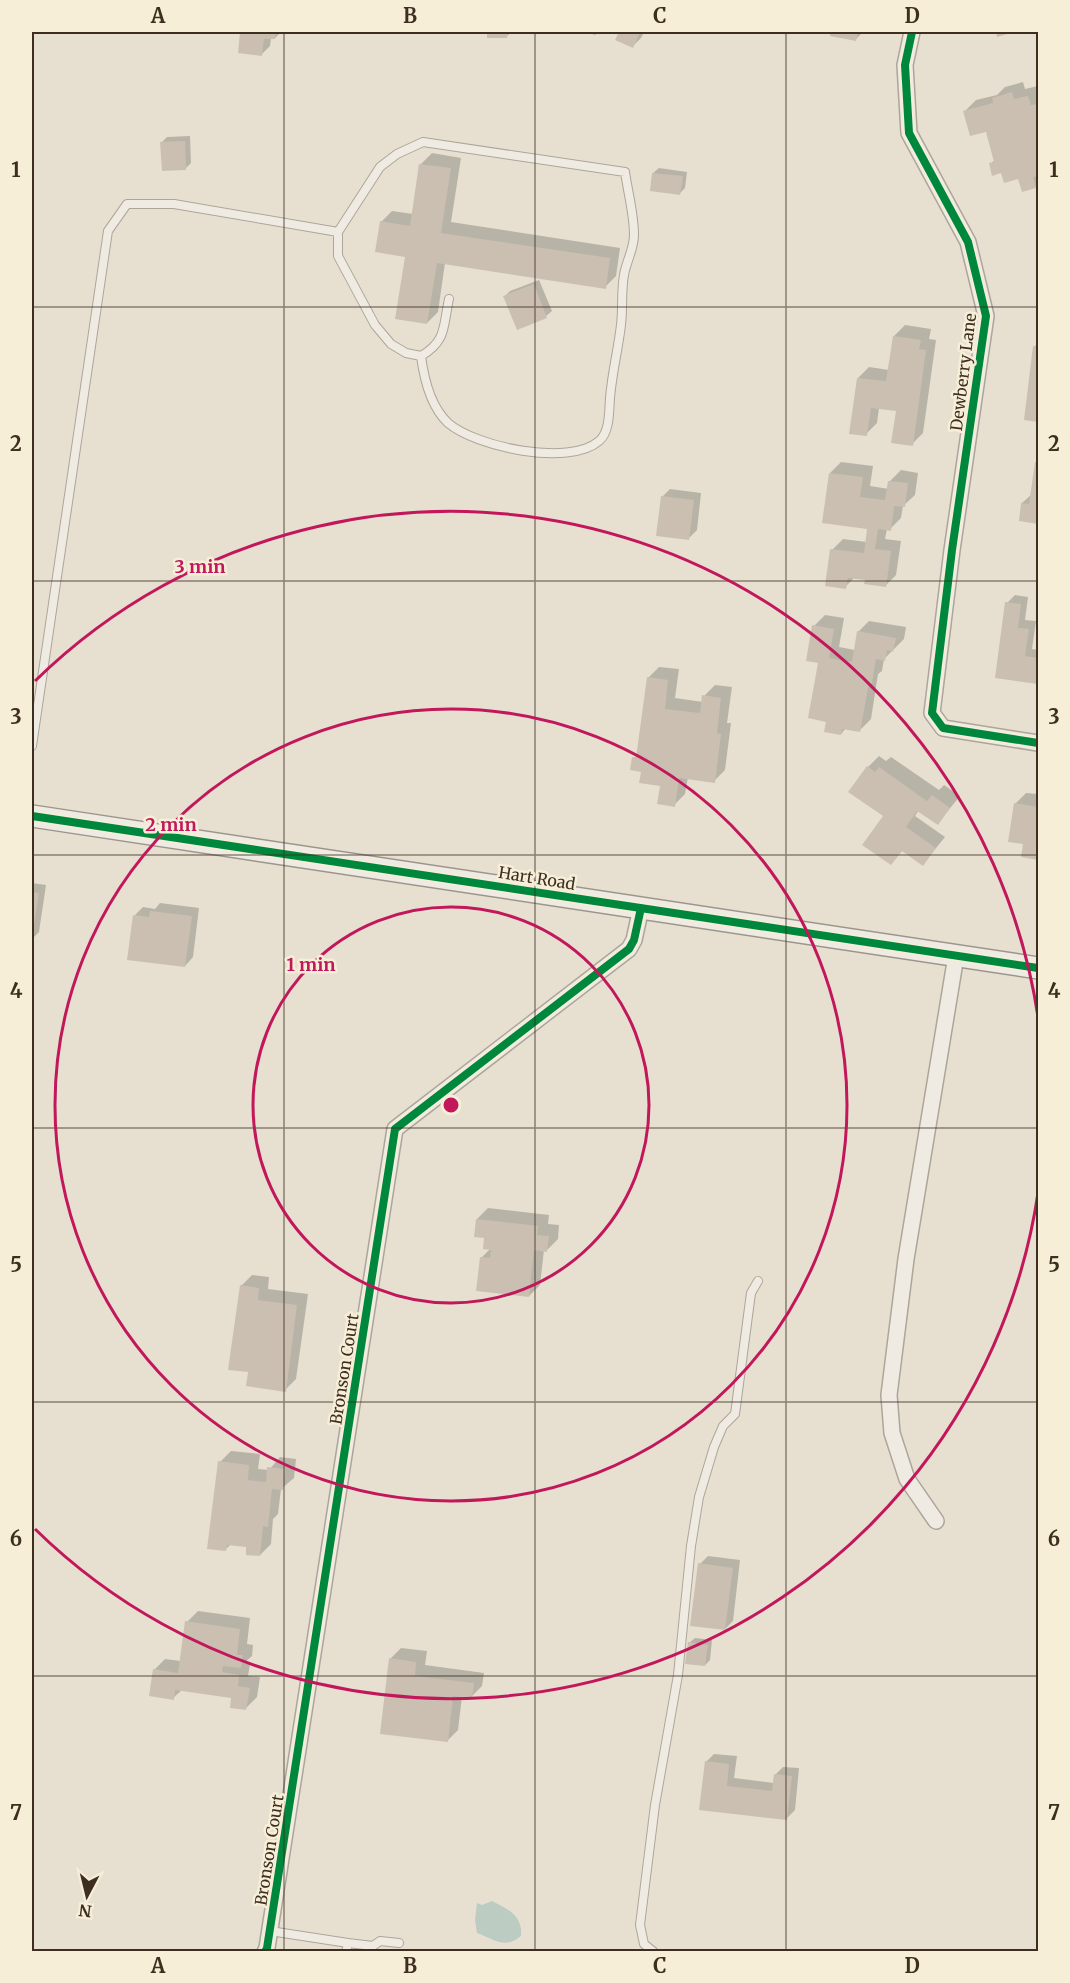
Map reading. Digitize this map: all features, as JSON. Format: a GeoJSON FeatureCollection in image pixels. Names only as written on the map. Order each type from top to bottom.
{"type":"FeatureCollection","features":[{"type":"Feature","properties":{"kind":"street","name":"Dewberry Lane"},"geometry":{"type":"LineString","coordinates":[[912,32],[905,65],[909,133],[968,242],[986,316],[952,550],[932,713],[943,728],[1038,743]]}},
{"type":"Feature","properties":{"kind":"street","name":"Hart Road"},"geometry":{"type":"LineString","coordinates":[[32,816],[1038,968]]}},
{"type":"Feature","properties":{"kind":"street","name":"Bronson Court"},"geometry":{"type":"LineString","coordinates":[[267,1950],[395,1129],[628,949],[634,940],[641,908]]}},
{"type":"Feature","properties":{"kind":"street"},"geometry":{"type":"LineString","coordinates":[[936,1521],[907,1479],[892,1433],[889,1395],[906,1259],[956,956]]}},
{"type":"Feature","properties":{"kind":"lane"},"geometry":{"type":"LineString","coordinates":[[421,356],[424,378],[430,395],[447,422],[469,437],[500,446],[544,454],[584,450],[601,440],[608,425],[612,377],[621,325],[624,275],[634,238],[625,172],[423,142],[397,154],[380,167],[338,232],[338,255],[375,325],[392,344],[406,353],[421,356],[435,348],[441,338],[449,299]]}},
{"type":"Feature","properties":{"kind":"lane"},"geometry":{"type":"LineString","coordinates":[[32,746],[108,231],[127,204],[174,204],[338,232]]}},
{"type":"Feature","properties":{"kind":"lane"},"geometry":{"type":"LineString","coordinates":[[654,1952],[644,1944],[640,1925],[657,1796],[678,1675],[691,1545],[699,1497],[714,1447],[723,1426],[735,1414],[751,1293],[758,1281]]}},
{"type":"Feature","properties":{"kind":"lane"},"geometry":{"type":"LineString","coordinates":[[270,1931],[347,1947],[373,1946],[380,1941],[399,1943]]}},
{"type":"Feature","properties":{"kind":"shaded area"},"geometry":{"type":"Polygon","coordinates":[[[492,1901],[509,1910],[517,1918],[520,1923],[521,1936],[504,1943],[477,1933],[475,1920],[477,1903],[482,1905],[492,1901]]]}},
{"type":"Feature","properties":{"kind":"building"},"geometry":{"type":"Polygon","coordinates":[[[240,32],[276,32],[275,39],[264,39],[262,56],[238,53],[240,32]]]}},
{"type":"Feature","properties":{"kind":"building"},"geometry":{"type":"Polygon","coordinates":[[[487,32],[507,32],[507,38],[487,38],[487,32]]]}},
{"type":"Feature","properties":{"kind":"building"},"geometry":{"type":"Polygon","coordinates":[[[619,32],[640,32],[633,48],[615,40],[619,32]]]}},
{"type":"Feature","properties":{"kind":"building"},"geometry":{"type":"Polygon","coordinates":[[[826,32],[858,32],[856,41],[830,36],[826,32]]]}},
{"type":"Feature","properties":{"kind":"building"},"geometry":{"type":"Polygon","coordinates":[[[996,32],[1014,32],[997,37],[996,32]]]}},
{"type":"Feature","properties":{"kind":"building"},"geometry":{"type":"Polygon","coordinates":[[[1012,92],[1014,99],[1028,96],[1031,105],[1038,104],[1038,127],[1036,127],[1038,176],[1033,177],[1036,188],[1022,192],[1018,179],[1004,183],[1001,173],[992,176],[989,163],[994,162],[986,132],[970,136],[963,111],[993,103],[992,98],[1012,92]]]}},
{"type":"Feature","properties":{"kind":"building"},"geometry":{"type":"Polygon","coordinates":[[[185,141],[186,170],[162,171],[160,142],[185,141]]]}},
{"type":"Feature","properties":{"kind":"building"},"geometry":{"type":"Polygon","coordinates":[[[419,164],[451,168],[441,233],[610,258],[606,289],[437,263],[427,324],[395,319],[405,257],[375,252],[380,221],[410,226],[419,164]]]}},
{"type":"Feature","properties":{"kind":"building"},"geometry":{"type":"Polygon","coordinates":[[[652,173],[683,176],[680,195],[650,191],[652,173]]]}},
{"type":"Feature","properties":{"kind":"building"},"geometry":{"type":"Polygon","coordinates":[[[534,284],[547,318],[517,330],[503,296],[534,284]]]}},
{"type":"Feature","properties":{"kind":"building"},"geometry":{"type":"Polygon","coordinates":[[[893,336],[921,340],[919,349],[926,350],[913,446],[891,443],[896,411],[871,408],[867,436],[849,434],[857,378],[886,381],[893,336]]]}},
{"type":"Feature","properties":{"kind":"building"},"geometry":{"type":"Polygon","coordinates":[[[1033,346],[1038,346],[1038,422],[1024,420],[1033,346]]]}},
{"type":"Feature","properties":{"kind":"building"},"geometry":{"type":"Polygon","coordinates":[[[1035,462],[1038,463],[1038,524],[1019,521],[1021,503],[1029,504],[1035,462]]]}},
{"type":"Feature","properties":{"kind":"building"},"geometry":{"type":"Polygon","coordinates":[[[829,473],[863,477],[860,497],[885,500],[888,481],[908,483],[905,507],[894,506],[891,531],[878,529],[875,549],[891,551],[886,587],[864,584],[865,580],[848,578],[846,589],[825,586],[830,549],[864,553],[867,529],[822,523],[829,473]]]}},
{"type":"Feature","properties":{"kind":"building"},"geometry":{"type":"Polygon","coordinates":[[[661,496],[694,500],[689,540],[656,536],[661,496]]]}},
{"type":"Feature","properties":{"kind":"building"},"geometry":{"type":"Polygon","coordinates":[[[1005,602],[1021,604],[1018,628],[1029,629],[1025,656],[1038,658],[1038,684],[995,678],[1005,602]]]}},
{"type":"Feature","properties":{"kind":"building"},"geometry":{"type":"Polygon","coordinates":[[[812,625],[834,629],[829,658],[852,662],[857,631],[896,638],[893,652],[887,650],[885,661],[876,659],[860,732],[842,729],[841,735],[824,732],[826,722],[808,718],[818,663],[806,661],[812,625]]]}},
{"type":"Feature","properties":{"kind":"building"},"geometry":{"type":"Polygon","coordinates":[[[647,677],[668,680],[665,709],[700,713],[702,695],[721,698],[717,733],[721,734],[715,783],[679,778],[675,807],[657,804],[660,786],[639,783],[641,772],[630,770],[632,757],[636,758],[647,677]]]}},
{"type":"Feature","properties":{"kind":"building"},"geometry":{"type":"Polygon","coordinates":[[[867,766],[875,772],[879,767],[927,801],[932,795],[950,808],[938,825],[917,811],[906,827],[936,848],[923,866],[902,851],[891,865],[862,845],[883,816],[848,792],[867,766]]]}},
{"type":"Feature","properties":{"kind":"building"},"geometry":{"type":"Polygon","coordinates":[[[1014,803],[1038,807],[1038,860],[1021,857],[1023,844],[1008,842],[1014,803]]]}},
{"type":"Feature","properties":{"kind":"building"},"geometry":{"type":"Polygon","coordinates":[[[32,892],[39,893],[33,931],[32,931],[32,892]]]}},
{"type":"Feature","properties":{"kind":"building"},"geometry":{"type":"Polygon","coordinates":[[[150,911],[192,916],[185,967],[127,960],[133,915],[149,917],[150,911]]]}},
{"type":"Feature","properties":{"kind":"building"},"geometry":{"type":"Polygon","coordinates":[[[476,1219],[538,1226],[537,1235],[549,1236],[547,1252],[534,1250],[529,1297],[476,1291],[480,1257],[490,1258],[491,1250],[483,1249],[484,1238],[474,1237],[476,1219]]]}},
{"type":"Feature","properties":{"kind":"building"},"geometry":{"type":"Polygon","coordinates":[[[240,1285],[259,1288],[258,1300],[297,1305],[286,1392],[246,1386],[248,1372],[228,1370],[240,1285]]]}},
{"type":"Feature","properties":{"kind":"building"},"geometry":{"type":"Polygon","coordinates":[[[218,1461],[249,1465],[248,1480],[266,1482],[267,1467],[285,1469],[283,1490],[272,1489],[268,1527],[263,1526],[260,1556],[246,1555],[246,1547],[227,1545],[226,1551],[207,1549],[218,1461]]]}},
{"type":"Feature","properties":{"kind":"building"},"geometry":{"type":"Polygon","coordinates":[[[698,1563],[733,1568],[725,1630],[690,1626],[698,1563]]]}},
{"type":"Feature","properties":{"kind":"building"},"geometry":{"type":"Polygon","coordinates":[[[185,1621],[240,1629],[237,1655],[243,1655],[241,1668],[223,1666],[222,1672],[239,1675],[238,1686],[250,1688],[246,1710],[230,1708],[231,1698],[175,1690],[174,1700],[149,1696],[153,1669],[178,1673],[185,1621]]]}},
{"type":"Feature","properties":{"kind":"building"},"geometry":{"type":"Polygon","coordinates":[[[688,1642],[708,1645],[705,1666],[685,1664],[688,1642]]]}},
{"type":"Feature","properties":{"kind":"building"},"geometry":{"type":"Polygon","coordinates":[[[389,1658],[416,1662],[415,1676],[474,1683],[472,1699],[453,1696],[448,1742],[380,1734],[389,1658]]]}},
{"type":"Feature","properties":{"kind":"building"},"geometry":{"type":"Polygon","coordinates":[[[705,1761],[729,1764],[727,1786],[772,1791],[774,1774],[792,1776],[787,1820],[699,1810],[705,1761]]]}},
{"type":"Feature","properties":{"kind":"cycle path"},"geometry":{"type":"LineString","coordinates":[[912,32],[905,65],[909,133],[968,242],[986,316],[952,550],[932,713],[943,728],[1038,743]]}},
{"type":"Feature","properties":{"kind":"cycle path"},"geometry":{"type":"LineString","coordinates":[[32,816],[1038,968]]}},
{"type":"Feature","properties":{"kind":"cycle path"},"geometry":{"type":"LineString","coordinates":[[265,1952],[395,1129],[629,949],[634,940],[641,908]]}}]}
